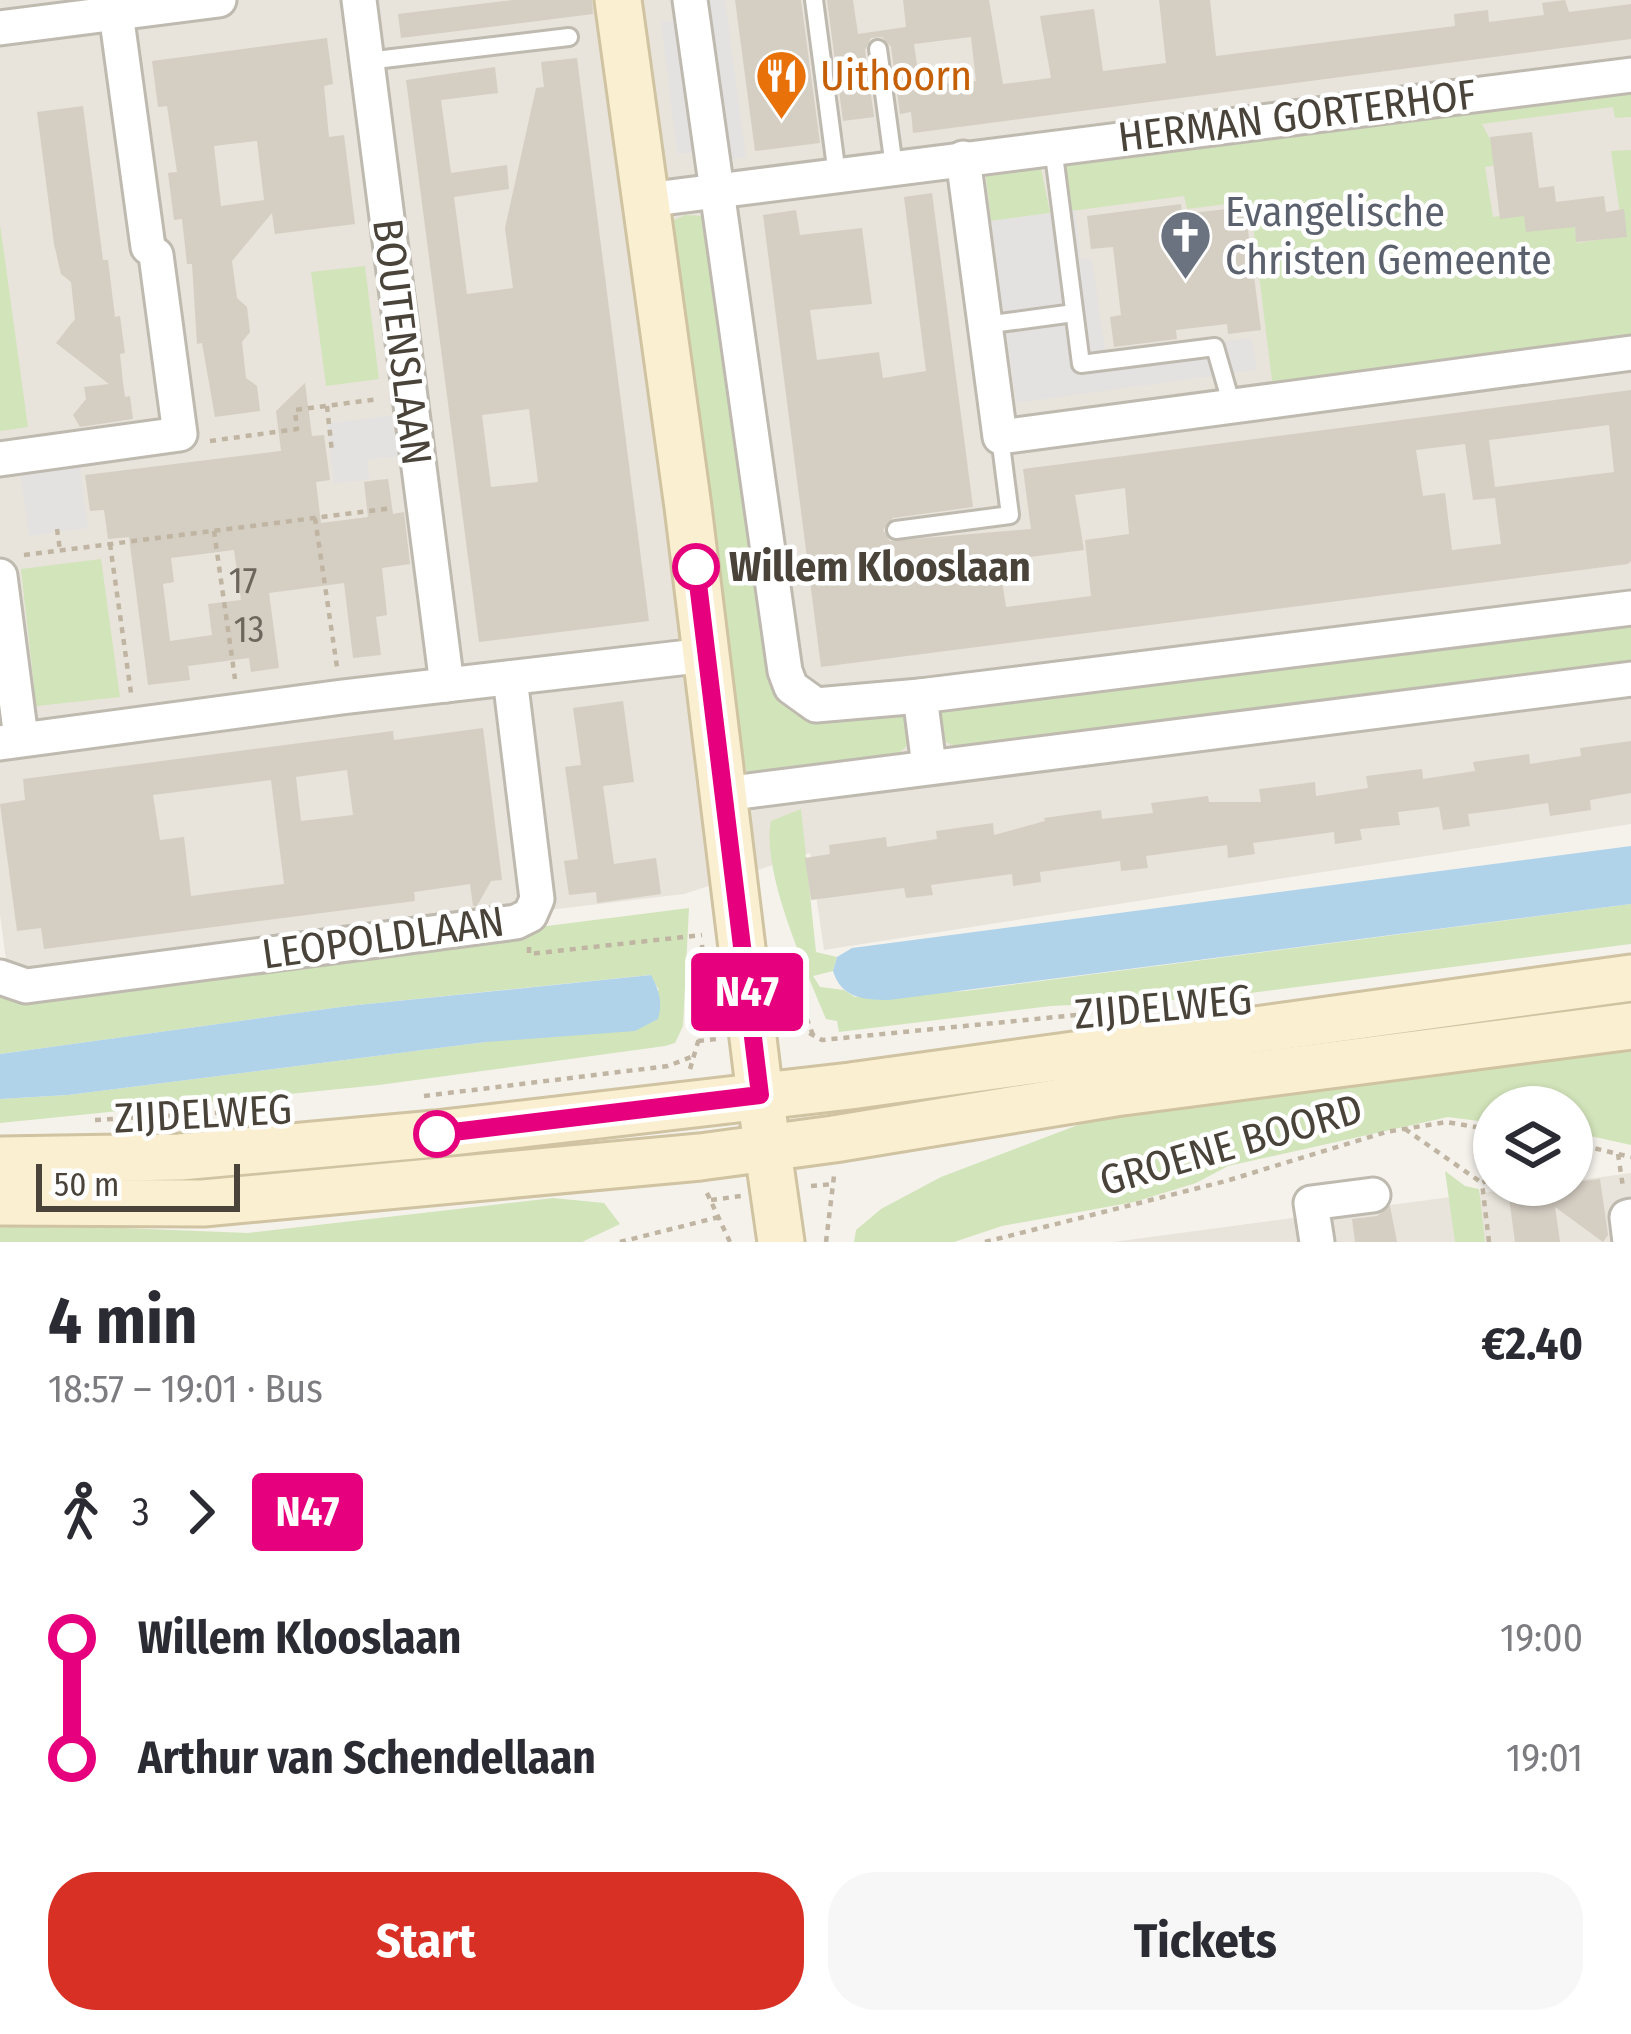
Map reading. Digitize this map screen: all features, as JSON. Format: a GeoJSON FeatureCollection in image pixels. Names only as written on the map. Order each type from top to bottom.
{"type":"FeatureCollection","features":[{"type":"Feature","properties":{"kind":"main road"},"geometry":{"type":"LineString","coordinates":[[618,0],[782,1242]]}},
{"type":"Feature","properties":{"kind":"main road","name":"ZIJDELWEG"},"geometry":{"type":"LineString","coordinates":[[0,1160],[180,1157],[435,1134],[1631,979]]}},
{"type":"Feature","properties":{"kind":"main road","name":"ZIJDELWEG"},"geometry":{"type":"LineString","coordinates":[[0,1202],[202,1203],[767,1149],[1115,1093],[1631,1026]]}},
{"type":"Feature","properties":{"kind":"street"},"geometry":{"type":"LineString","coordinates":[[0,28],[33,12],[116,13],[219,0]]}},
{"type":"Feature","properties":{"kind":"street","name":"BOUTENSLAAN"},"geometry":{"type":"LineString","coordinates":[[359,0],[447,685]]}},
{"type":"Feature","properties":{"kind":"street"},"geometry":{"type":"LineString","coordinates":[[690,0],[784,670],[791,687],[816,705],[1631,608]]}},
{"type":"Feature","properties":{"kind":"street"},"geometry":{"type":"LineString","coordinates":[[0,459],[180,434],[116,13]]}},
{"type":"Feature","properties":{"kind":"street","name":"HERMAN GORTERHOF"},"geometry":{"type":"LineString","coordinates":[[646,200],[1631,75]]}},
{"type":"Feature","properties":{"kind":"street"},"geometry":{"type":"LineString","coordinates":[[963,158],[1000,437],[1631,353]]}},
{"type":"Feature","properties":{"kind":"street"},"geometry":{"type":"LineString","coordinates":[[10,566],[10,740],[706,655]]}},
{"type":"Feature","properties":{"kind":"street","name":"LEOPOLDLAAN"},"geometry":{"type":"LineString","coordinates":[[0,977],[26,986],[516,922],[525,917],[537,899],[510,678]]}},
{"type":"Feature","properties":{"kind":"street"},"geometry":{"type":"LineString","coordinates":[[724,794],[1631,680]]}},
{"type":"Feature","properties":{"kind":"street"},"geometry":{"type":"LineString","coordinates":[[920,696],[929,766]]}},
{"type":"Feature","properties":{"kind":"street"},"geometry":{"type":"LineString","coordinates":[[1317,1242],[1312,1203],[1373,1195]]}},
{"type":"Feature","properties":{"kind":"street"},"geometry":{"type":"LineString","coordinates":[[1630,1242],[1627,1217],[1631,1216]]}},
{"type":"Feature","properties":{"kind":"lane"},"geometry":{"type":"LineString","coordinates":[[814,0],[837,175]]}},
{"type":"Feature","properties":{"kind":"lane"},"geometry":{"type":"LineString","coordinates":[[367,61],[569,37]]}},
{"type":"Feature","properties":{"kind":"lane"},"geometry":{"type":"LineString","coordinates":[[878,49],[894,167]]}},
{"type":"Feature","properties":{"kind":"lane"},"geometry":{"type":"LineString","coordinates":[[1052,146],[1081,364],[1215,347],[1232,406]]}},
{"type":"Feature","properties":{"kind":"lane"},"geometry":{"type":"LineString","coordinates":[[985,325],[1074,313]]}},
{"type":"Feature","properties":{"kind":"lane"},"geometry":{"type":"LineString","coordinates":[[896,530],[1010,515],[1000,437]]}},
{"type":"Feature","properties":{"kind":"path"},"geometry":{"type":"LineString","coordinates":[[180,434],[188,445],[297,429],[295,410],[409,394]]}},
{"type":"Feature","properties":{"kind":"path"},"geometry":{"type":"LineString","coordinates":[[326,406],[332,452]]}},
{"type":"Feature","properties":{"kind":"path"},"geometry":{"type":"LineString","coordinates":[[10,566],[60,550],[423,504]]}},
{"type":"Feature","properties":{"kind":"path"},"geometry":{"type":"LineString","coordinates":[[315,518],[342,697]]}},
{"type":"Feature","properties":{"kind":"path"},"geometry":{"type":"LineString","coordinates":[[57,529],[60,550]]}},
{"type":"Feature","properties":{"kind":"path"},"geometry":{"type":"LineString","coordinates":[[214,531],[239,710]]}},
{"type":"Feature","properties":{"kind":"path"},"geometry":{"type":"LineString","coordinates":[[110,544],[135,723]]}},
{"type":"Feature","properties":{"kind":"path","name":"ZIJDELWEG"},"geometry":{"type":"LineString","coordinates":[[525,917],[530,954],[702,935],[703,1025],[698,1041],[798,1027],[822,1040],[840,1039],[1110,1011]]}},
{"type":"Feature","properties":{"kind":"path"},"geometry":{"type":"LineString","coordinates":[[422,1096],[668,1066],[691,1057]]}},
{"type":"Feature","properties":{"kind":"path","name":"ZIJDELWEG"},"geometry":{"type":"LineString","coordinates":[[95,1120],[284,1109]]}},
{"type":"Feature","properties":{"kind":"path","name":"GROENE BOORD"},"geometry":{"type":"LineString","coordinates":[[985,1242],[1226,1181],[1405,1129],[1446,1122],[1473,1126]]}},
{"type":"Feature","properties":{"kind":"path"},"geometry":{"type":"LineString","coordinates":[[1405,1129],[1473,1177]]}},
{"type":"Feature","properties":{"kind":"path"},"geometry":{"type":"LineString","coordinates":[[1593,1148],[1631,1157]]}},
{"type":"Feature","properties":{"kind":"path"},"geometry":{"type":"LineString","coordinates":[[1485,1206],[1490,1242]]}},
{"type":"Feature","properties":{"kind":"path"},"geometry":{"type":"LineString","coordinates":[[620,1242],[719,1217],[730,1242]]}},
{"type":"Feature","properties":{"kind":"shaded area"},"geometry":{"type":"Polygon","coordinates":[[[0,0],[1631,0],[1631,824],[824,950],[810,853],[684,894],[549,910],[512,906],[25,971],[6,960],[0,915],[0,0]]]}},
{"type":"Feature","properties":{"kind":"shaded area"},"geometry":{"type":"Polygon","coordinates":[[[690,0],[725,0],[746,157],[711,162],[709,150],[677,154],[661,22],[692,18],[690,0]]]}},
{"type":"Feature","properties":{"kind":"shaded area"},"geometry":{"type":"Polygon","coordinates":[[[1075,210],[1081,259],[1092,259],[1106,356],[1252,338],[1257,370],[1016,403],[991,221],[1075,210]]]}},
{"type":"Feature","properties":{"kind":"shaded area"},"geometry":{"type":"Polygon","coordinates":[[[397,415],[402,456],[368,460],[369,479],[334,484],[327,423],[397,415]]]}},
{"type":"Feature","properties":{"kind":"shaded area"},"geometry":{"type":"Polygon","coordinates":[[[80,463],[88,528],[29,536],[20,472],[80,463]]]}},
{"type":"Feature","properties":{"kind":"shaded area"},"geometry":{"type":"Polygon","coordinates":[[[1631,1173],[1631,1242],[1113,1242],[1473,1194],[1473,1206],[1593,1206],[1593,1178],[1631,1173]]]}},
{"type":"Feature","properties":{"kind":"green space"},"geometry":{"type":"Polygon","coordinates":[[[1631,81],[1631,117],[1615,118],[1613,107],[1482,124],[1503,164],[1485,167],[1493,217],[1530,212],[1574,224],[1577,243],[1623,236],[1611,151],[1631,150],[1631,342],[1273,389],[1250,201],[1187,209],[1184,196],[1071,211],[1064,154],[1631,81]]]}},
{"type":"Feature","properties":{"kind":"green space"},"geometry":{"type":"Polygon","coordinates":[[[1039,158],[1050,213],[991,221],[985,169],[1039,158]]]}},
{"type":"Feature","properties":{"kind":"green space"},"geometry":{"type":"Polygon","coordinates":[[[685,215],[704,216],[775,682],[787,705],[809,715],[906,713],[914,739],[896,756],[758,778],[746,770],[665,224],[685,215]]]}},
{"type":"Feature","properties":{"kind":"green space"},"geometry":{"type":"Polygon","coordinates":[[[0,224],[28,427],[0,431],[0,224]]]}},
{"type":"Feature","properties":{"kind":"green space"},"geometry":{"type":"Polygon","coordinates":[[[365,266],[379,379],[326,386],[311,272],[365,266]]]}},
{"type":"Feature","properties":{"kind":"green space"},"geometry":{"type":"Polygon","coordinates":[[[101,559],[120,697],[28,707],[25,687],[34,686],[21,569],[101,559]]]}},
{"type":"Feature","properties":{"kind":"green space"},"geometry":{"type":"Polygon","coordinates":[[[1631,614],[1631,664],[960,749],[942,740],[937,730],[942,710],[953,701],[1631,614]]]}},
{"type":"Feature","properties":{"kind":"green space"},"geometry":{"type":"Polygon","coordinates":[[[801,809],[816,952],[837,957],[833,971],[813,976],[820,987],[844,990],[855,997],[965,991],[1631,904],[1631,944],[1211,998],[1051,1006],[839,1032],[837,1021],[826,1019],[808,975],[773,867],[771,821],[801,809]]]}},
{"type":"Feature","properties":{"kind":"green space"},"geometry":{"type":"Polygon","coordinates":[[[689,908],[683,1026],[675,1043],[379,1085],[0,1123],[0,1099],[68,1095],[486,1042],[659,990],[650,975],[348,1006],[0,1054],[0,986],[56,999],[505,942],[539,927],[689,908]]]}},
{"type":"Feature","properties":{"kind":"green space"},"geometry":{"type":"Polygon","coordinates":[[[1631,1037],[1631,1145],[1593,1137],[1593,1086],[1473,1086],[1473,1120],[1448,1117],[1228,1166],[1196,1183],[1134,1202],[1002,1226],[954,1242],[854,1242],[856,1230],[881,1209],[941,1177],[1099,1117],[1631,1037]]]}},
{"type":"Feature","properties":{"kind":"green space"},"geometry":{"type":"Polygon","coordinates":[[[1445,1171],[1473,1188],[1473,1206],[1481,1206],[1485,1242],[1455,1242],[1445,1171]]]}},
{"type":"Feature","properties":{"kind":"green space"},"geometry":{"type":"Polygon","coordinates":[[[553,1198],[604,1203],[620,1224],[582,1242],[0,1242],[0,1226],[24,1224],[248,1233],[553,1198]]]}},
{"type":"Feature","properties":{"kind":"water"},"geometry":{"type":"Polygon","coordinates":[[[1631,846],[1631,904],[889,1000],[848,992],[833,971],[837,957],[852,948],[1631,846]]]}},
{"type":"Feature","properties":{"kind":"water"},"geometry":{"type":"Polygon","coordinates":[[[651,975],[659,996],[658,1019],[635,1031],[486,1042],[68,1095],[0,1099],[0,1054],[348,1006],[651,975]]]}},
{"type":"Feature","properties":{"kind":"building"},"geometry":{"type":"Polygon","coordinates":[[[513,0],[592,0],[593,14],[401,38],[398,14],[513,0]]]}},
{"type":"Feature","properties":{"kind":"building"},"geometry":{"type":"Polygon","coordinates":[[[735,0],[801,0],[820,143],[755,151],[735,0]]]}},
{"type":"Feature","properties":{"kind":"building"},"geometry":{"type":"Polygon","coordinates":[[[827,0],[853,0],[858,34],[906,27],[903,0],[989,0],[1003,84],[1051,78],[1040,16],[1094,9],[1103,71],[1166,63],[1159,0],[1210,0],[1216,56],[1455,26],[1454,14],[1488,10],[1489,22],[1544,15],[1542,3],[1565,0],[1569,12],[1631,4],[1631,39],[913,133],[911,112],[900,114],[891,47],[882,37],[871,38],[865,50],[874,117],[843,121],[827,0]],[[971,37],[914,44],[920,86],[976,81],[971,37]]]}},
{"type":"Feature","properties":{"kind":"building"},"geometry":{"type":"Polygon","coordinates":[[[327,38],[333,84],[324,86],[329,137],[344,135],[355,224],[275,234],[272,213],[232,261],[237,298],[247,307],[250,332],[242,342],[246,378],[257,386],[260,411],[215,417],[202,343],[197,344],[192,264],[187,264],[182,219],[174,220],[168,173],[177,172],[167,106],[158,107],[152,61],[327,38]],[[257,141],[214,146],[221,206],[264,200],[257,141]]]}},
{"type":"Feature","properties":{"kind":"building"},"geometry":{"type":"Polygon","coordinates":[[[577,58],[649,621],[479,642],[406,80],[495,67],[498,93],[441,100],[451,173],[507,165],[509,189],[454,197],[467,294],[513,288],[505,228],[536,88],[544,87],[541,62],[577,58]],[[529,409],[482,415],[491,487],[538,482],[529,409]]]}},
{"type":"Feature","properties":{"kind":"building"},"geometry":{"type":"Polygon","coordinates":[[[83,106],[103,260],[108,260],[115,317],[120,316],[123,383],[133,419],[80,427],[73,415],[86,399],[84,387],[109,384],[56,343],[75,319],[71,282],[61,274],[54,244],[37,112],[83,106]]]}},
{"type":"Feature","properties":{"kind":"building"},"geometry":{"type":"Polygon","coordinates":[[[1532,132],[1539,188],[1554,186],[1556,202],[1604,196],[1606,212],[1624,209],[1627,237],[1576,242],[1575,227],[1526,232],[1524,216],[1500,219],[1490,137],[1532,132]]]}},
{"type":"Feature","properties":{"kind":"building"},"geometry":{"type":"Polygon","coordinates":[[[932,193],[973,507],[893,518],[883,530],[890,541],[1031,529],[1023,469],[1631,390],[1631,561],[821,667],[763,215],[796,210],[800,235],[862,228],[872,304],[810,310],[817,360],[879,352],[883,378],[926,371],[904,197],[932,193]],[[1609,425],[1489,440],[1495,487],[1614,472],[1609,425]],[[1465,444],[1416,450],[1423,496],[1445,493],[1452,550],[1501,544],[1495,498],[1473,500],[1465,444]],[[1125,488],[1075,495],[1084,550],[999,561],[1006,607],[1091,596],[1085,540],[1129,534],[1125,488]]]}},
{"type":"Feature","properties":{"kind":"building","name":"Evangelische Christen Gemeente"},"geometry":{"type":"Polygon","coordinates":[[[1181,204],[1182,214],[1245,207],[1261,330],[1228,334],[1227,324],[1176,330],[1177,339],[1114,347],[1110,317],[1121,315],[1113,247],[1091,249],[1087,216],[1181,204]]]}},
{"type":"Feature","properties":{"kind":"building"},"geometry":{"type":"Polygon","coordinates":[[[305,383],[312,436],[324,435],[330,480],[316,482],[321,523],[368,517],[364,482],[377,480],[388,479],[393,514],[404,512],[410,564],[382,568],[387,615],[376,617],[381,655],[353,658],[344,583],[269,593],[279,668],[251,672],[249,658],[188,666],[190,680],[148,685],[129,537],[108,539],[104,510],[90,511],[85,475],[281,451],[276,411],[305,383]],[[234,550],[171,558],[174,582],[163,584],[170,641],[212,635],[208,604],[241,600],[234,550]]]}},
{"type":"Feature","properties":{"kind":"building"},"geometry":{"type":"Polygon","coordinates":[[[623,701],[634,782],[603,786],[614,864],[656,858],[661,894],[597,903],[596,892],[569,895],[564,861],[578,859],[565,767],[581,765],[573,708],[623,701]]]}},
{"type":"Feature","properties":{"kind":"building"},"geometry":{"type":"Polygon","coordinates":[[[483,728],[502,880],[491,881],[477,906],[473,906],[470,884],[414,892],[415,901],[44,949],[41,928],[17,931],[0,804],[25,800],[23,779],[393,731],[394,740],[483,728]],[[347,770],[296,777],[301,821],[353,815],[347,770]],[[271,780],[153,795],[160,840],[184,837],[191,896],[284,884],[271,780]]]}},
{"type":"Feature","properties":{"kind":"building"},"geometry":{"type":"Polygon","coordinates":[[[1631,741],[1631,793],[1590,800],[1591,810],[1550,816],[1548,803],[1468,814],[1470,826],[1443,830],[1439,807],[1398,812],[1400,825],[1360,829],[1362,840],[1335,844],[1334,832],[1253,843],[1255,854],[1228,858],[1227,845],[1146,856],[1148,868],[1121,871],[1120,861],[1040,872],[1041,882],[1013,886],[1012,874],[931,885],[933,895],[906,898],[904,888],[811,900],[805,858],[830,854],[829,845],[886,837],[887,847],[937,839],[936,831],[993,823],[994,835],[1044,818],[1101,810],[1102,819],[1153,813],[1151,803],[1208,796],[1209,802],[1261,802],[1259,789],[1315,782],[1316,796],[1368,788],[1366,776],[1422,769],[1423,779],[1475,771],[1473,762],[1529,754],[1530,764],[1581,756],[1580,748],[1631,741]]]}},
{"type":"Feature","properties":{"kind":"building"},"geometry":{"type":"Polygon","coordinates":[[[1600,1179],[1608,1235],[1603,1242],[1555,1207],[1560,1242],[1515,1242],[1510,1206],[1593,1206],[1593,1180],[1600,1179]]]}},
{"type":"Feature","properties":{"kind":"building"},"geometry":{"type":"Polygon","coordinates":[[[1390,1206],[1397,1242],[1355,1242],[1352,1219],[1377,1216],[1390,1206]]]}},
{"type":"Feature","properties":{"kind":"bus line","name":"N47"},"geometry":{"type":"LineString","coordinates":[[437,1134],[760,1095],[696,567]]}},
{"type":"Feature","properties":{"kind":"place","name":"Uithoorn"},"geometry":{"type":"Point","coordinates":[781,122]}},
{"type":"Feature","properties":{"kind":"place","name":"Evangelische Christen Gemeente"},"geometry":{"type":"Point","coordinates":[1186,282]}},
{"type":"Feature","properties":{"kind":"place","name":"Willem Klooslaan"},"geometry":{"type":"Point","coordinates":[696,567]}}]}
